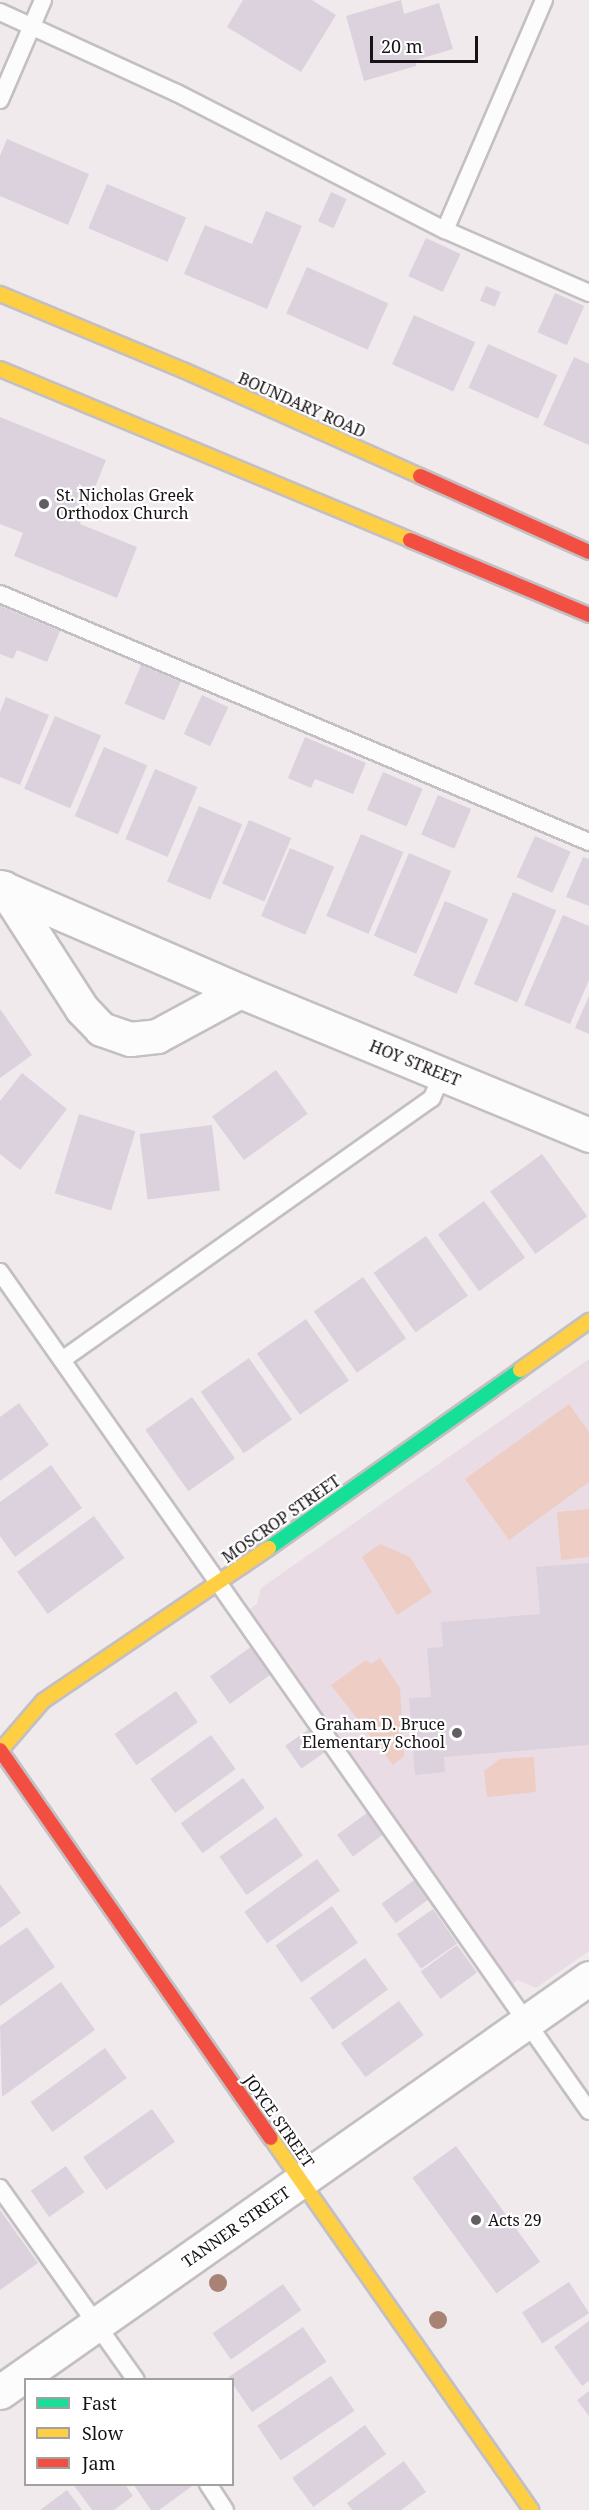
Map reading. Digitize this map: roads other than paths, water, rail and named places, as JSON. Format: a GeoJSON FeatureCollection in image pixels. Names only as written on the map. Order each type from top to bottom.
{"type":"FeatureCollection","features":[{"type":"Feature","properties":{"kind":"main road","name":"BOUNDARY ROAD"},"geometry":{"type":"LineString","coordinates":[[0,294],[183,370],[589,552]]}},
{"type":"Feature","properties":{"kind":"main road"},"geometry":{"type":"LineString","coordinates":[[0,369],[589,615]]}},
{"type":"Feature","properties":{"kind":"main road","name":"MOSCROP STREET"},"geometry":{"type":"LineString","coordinates":[[0,1750],[43,1701],[220,1583],[589,1321]]}},
{"type":"Feature","properties":{"kind":"main road","name":"JOYCE STREET"},"geometry":{"type":"LineString","coordinates":[[0,1750],[531,2510]]}},
{"type":"Feature","properties":{"kind":"street","name":"HOY STREET"},"geometry":{"type":"LineString","coordinates":[[2,887],[82,1009],[101,1029],[130,1039],[157,1036],[240,991]]}},
{"type":"Feature","properties":{"kind":"street","name":"HOY STREET"},"geometry":{"type":"LineString","coordinates":[[2,887],[240,991],[589,1135]]}},
{"type":"Feature","properties":{"kind":"street","name":"TANNER STREET"},"geometry":{"type":"LineString","coordinates":[[0,2392],[589,1978]]}},
{"type":"Feature","properties":{"kind":"lane"},"geometry":{"type":"LineString","coordinates":[[0,100],[43,0]]}},
{"type":"Feature","properties":{"kind":"lane"},"geometry":{"type":"LineString","coordinates":[[445,230],[544,0]]}},
{"type":"Feature","properties":{"kind":"lane"},"geometry":{"type":"LineString","coordinates":[[0,12],[177,93],[445,230],[589,293]]}},
{"type":"Feature","properties":{"kind":"lane"},"geometry":{"type":"LineString","coordinates":[[0,594],[589,842]]}},
{"type":"Feature","properties":{"kind":"lane"},"geometry":{"type":"LineString","coordinates":[[62,1360],[432,1098],[442,1074]]}},
{"type":"Feature","properties":{"kind":"lane"},"geometry":{"type":"LineString","coordinates":[[0,1272],[589,2111]]}},
{"type":"Feature","properties":{"kind":"lane"},"geometry":{"type":"LineString","coordinates":[[0,2188],[135,2378]]}},
{"type":"Feature","properties":{"kind":"lane"},"geometry":{"type":"LineString","coordinates":[[209,2486],[225,2510]]}},
{"type":"Feature","properties":{"kind":"place","name":"St. Nicholas Greek Orthodox Church"},"geometry":{"type":"Point","coordinates":[44,504]}},
{"type":"Feature","properties":{"kind":"place","name":"Graham D. Bruce Elementary School"},"geometry":{"type":"Point","coordinates":[457,1733]}},
{"type":"Feature","properties":{"kind":"place","name":"Acts 29"},"geometry":{"type":"Point","coordinates":[476,2220]}}]}
